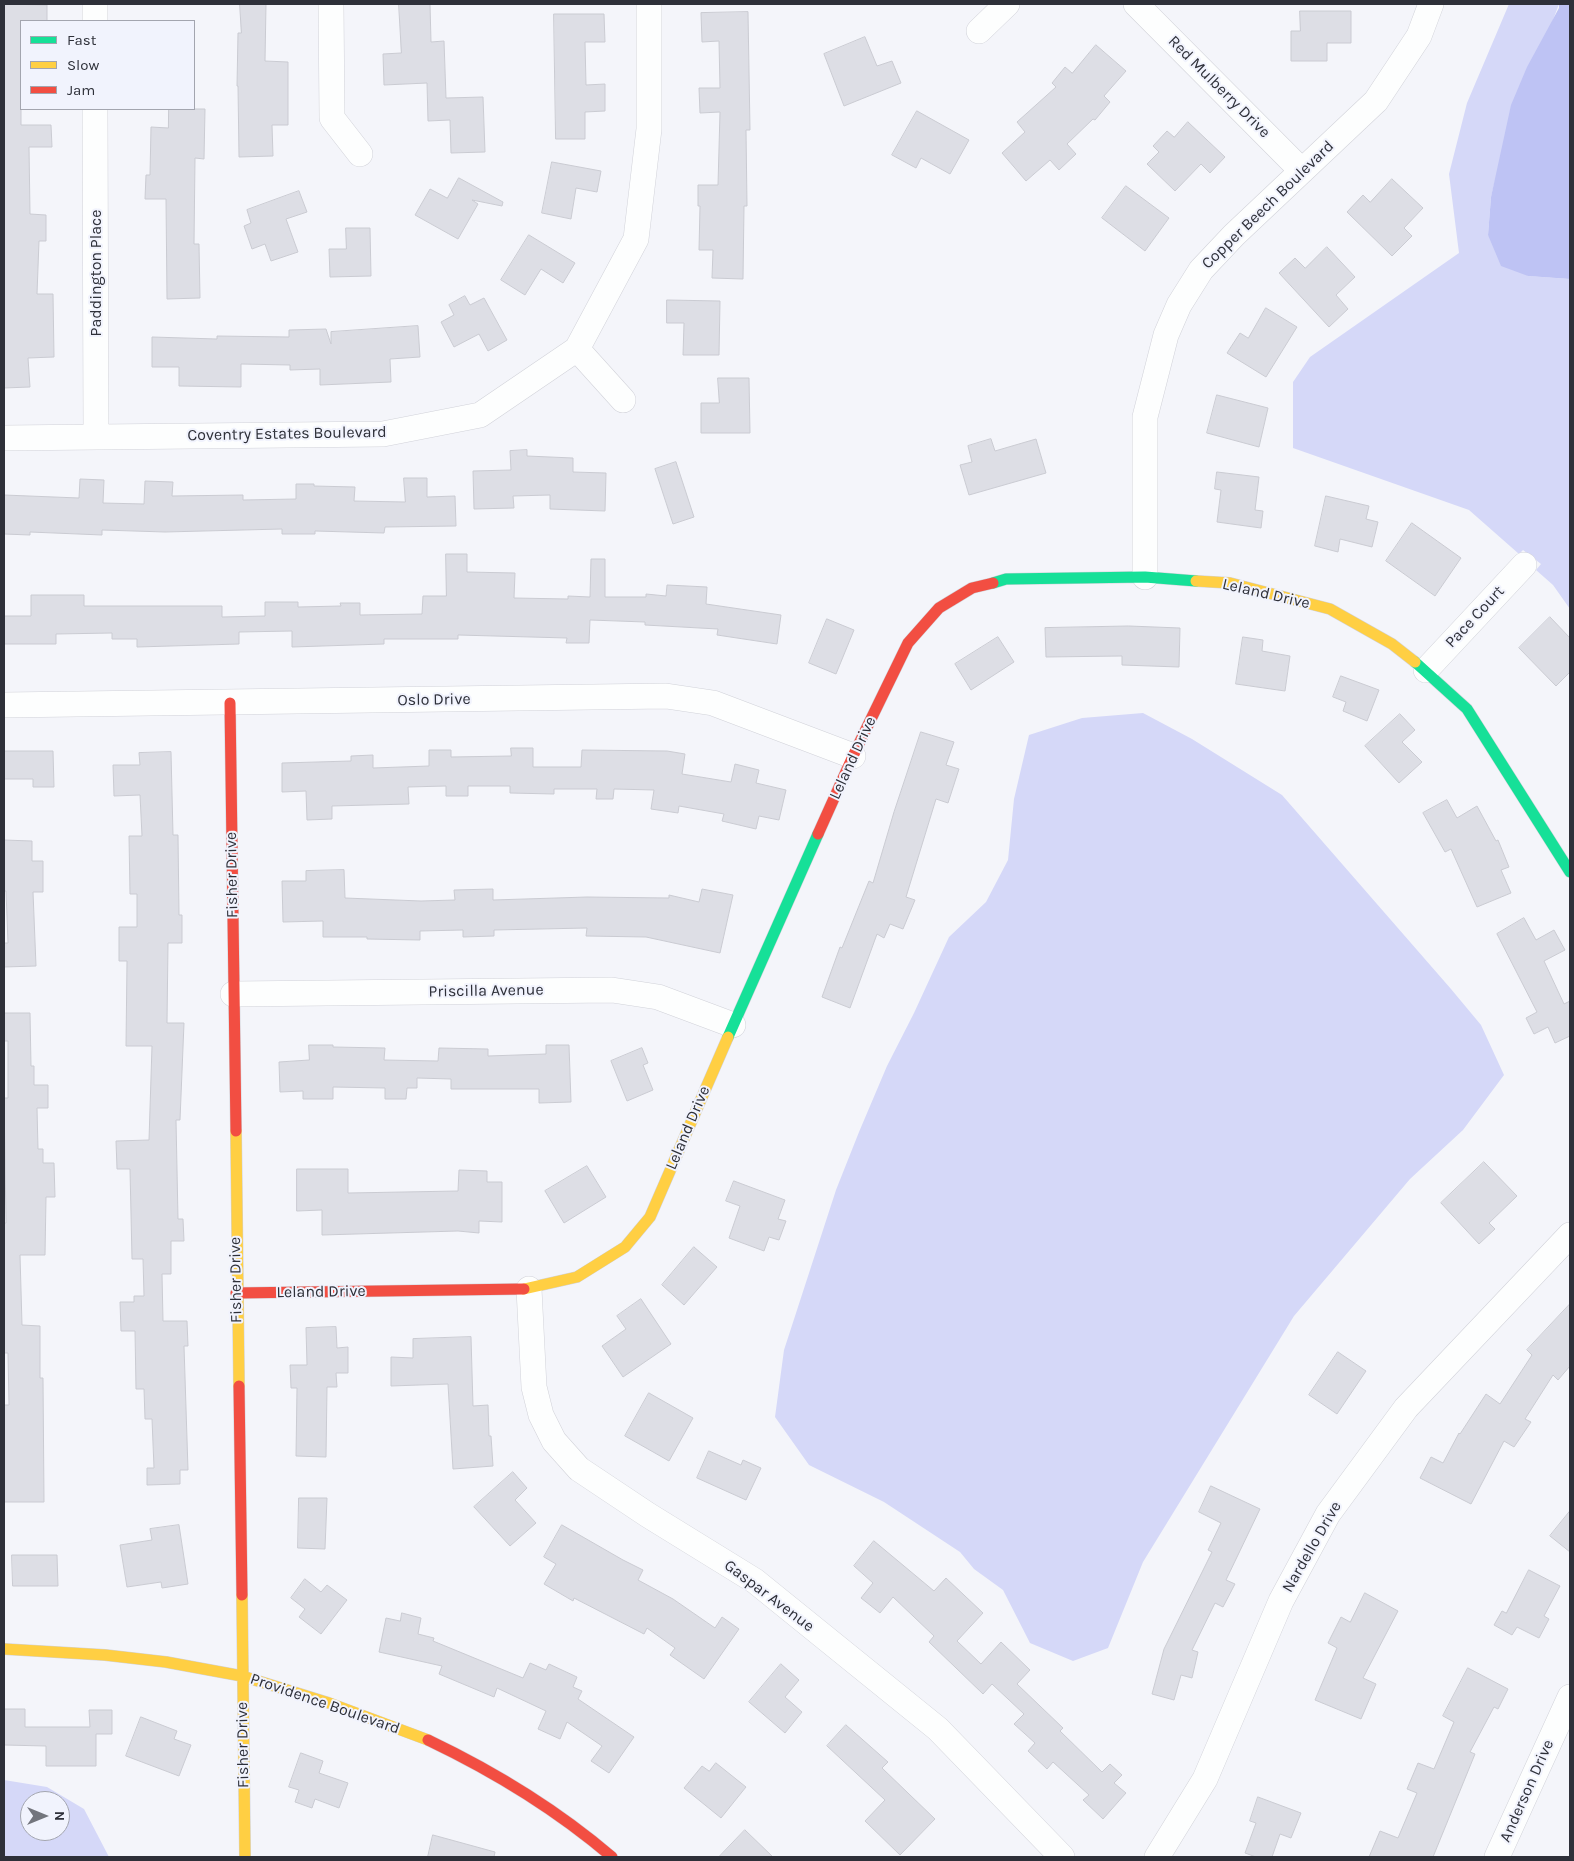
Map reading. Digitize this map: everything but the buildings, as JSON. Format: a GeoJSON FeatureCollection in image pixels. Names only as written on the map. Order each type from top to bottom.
{"type":"FeatureCollection","features":[{"type":"Feature","properties":{"kind":"street"},"geometry":{"type":"LineString","coordinates":[[95,4],[95,20]]}},
{"type":"Feature","properties":{"kind":"street"},"geometry":{"type":"LineString","coordinates":[[331,4],[332,118],[360,154]]}},
{"type":"Feature","properties":{"kind":"street","name":"Coventry Estates Boulevard"},"geometry":{"type":"LineString","coordinates":[[4,438],[383,434],[480,415],[577,349],[636,239],[649,129],[650,4]]}},
{"type":"Feature","properties":{"kind":"street"},"geometry":{"type":"LineString","coordinates":[[979,30],[1007,4]]}},
{"type":"Feature","properties":{"kind":"street","name":"Red Mulberry Drive"},"geometry":{"type":"LineString","coordinates":[[1136,4],[1302,171]]}},
{"type":"Feature","properties":{"kind":"street","name":"Copper Beech Boulevard"},"geometry":{"type":"LineString","coordinates":[[1145,577],[1145,417],[1166,335],[1179,305],[1201,270],[1234,235],[1376,102],[1419,36],[1431,4]]}},
{"type":"Feature","properties":{"kind":"street","name":"Paddington Place"},"geometry":{"type":"LineString","coordinates":[[95,110],[96,436]]}},
{"type":"Feature","properties":{"kind":"street"},"geometry":{"type":"LineString","coordinates":[[577,349],[623,400]]}},
{"type":"Feature","properties":{"kind":"street","name":"Pace Court"},"geometry":{"type":"LineString","coordinates":[[1426,670],[1524,565]]}},
{"type":"Feature","properties":{"kind":"street","name":"Leland Drive"},"geometry":{"type":"LineString","coordinates":[[236,1293],[528,1289],[577,1277],[625,1247],[650,1217],[853,756],[908,643],[939,608],[972,588],[1006,579],[1145,577],[1230,583],[1330,609],[1392,644],[1426,670],[1467,709],[1570,872]]}},
{"type":"Feature","properties":{"kind":"street","name":"Oslo Drive"},"geometry":{"type":"LineString","coordinates":[[4,704],[230,703],[666,696],[712,703],[853,756]]}},
{"type":"Feature","properties":{"kind":"street","name":"Fisher Drive"},"geometry":{"type":"LineString","coordinates":[[230,703],[236,1293],[245,1857]]}},
{"type":"Feature","properties":{"kind":"street","name":"Priscilla Avenue"},"geometry":{"type":"LineString","coordinates":[[233,994],[612,990],[658,997],[733,1025]]}},
{"type":"Feature","properties":{"kind":"street","name":"Nardello Drive"},"geometry":{"type":"LineString","coordinates":[[1157,1857],[1205,1780],[1282,1601],[1328,1514],[1406,1408],[1570,1235]]}},
{"type":"Feature","properties":{"kind":"street","name":"Gaspar Avenue"},"geometry":{"type":"LineString","coordinates":[[528,1289],[534,1387],[541,1415],[554,1441],[579,1469],[648,1515],[755,1581],[770,1593],[938,1729],[1062,1857]]}},
{"type":"Feature","properties":{"kind":"street","name":"Providence Boulevard"},"geometry":{"type":"LineString","coordinates":[[4,1649],[105,1655],[166,1662],[242,1676],[329,1703],[429,1740],[523,1791],[592,1840],[612,1857]]}},
{"type":"Feature","properties":{"kind":"street","name":"Anderson Drive"},"geometry":{"type":"LineString","coordinates":[[1497,1857],[1570,1697]]}},
{"type":"Feature","properties":{"kind":"shaded area"},"geometry":{"type":"Polygon","coordinates":[[[1509,4],[1559,4],[1500,161],[1491,197],[1488,235],[1528,276],[1570,279],[1570,609],[1553,585],[1536,570],[1541,564],[1523,550],[1519,554],[1469,510],[1293,448],[1293,382],[1310,357],[1459,253],[1449,174],[1467,103],[1509,4]]]}},
{"type":"Feature","properties":{"kind":"shaded area"},"geometry":{"type":"Polygon","coordinates":[[[1559,4],[1570,4],[1570,279],[1528,276],[1501,266],[1488,235],[1491,197],[1511,105],[1527,67],[1559,8],[1559,4]]]}},
{"type":"Feature","properties":{"kind":"shaded area"},"geometry":{"type":"Polygon","coordinates":[[[1143,713],[1192,739],[1282,795],[1481,1025],[1504,1075],[1463,1130],[1410,1179],[1294,1316],[1143,1562],[1108,1648],[1073,1661],[1030,1643],[1003,1590],[974,1569],[960,1552],[884,1502],[809,1465],[775,1417],[784,1350],[836,1190],[859,1132],[887,1066],[949,937],[986,902],[1008,860],[1014,799],[1029,735],[1082,718],[1143,713]]]}},
{"type":"Feature","properties":{"kind":"shaded area"},"geometry":{"type":"Polygon","coordinates":[[[4,1780],[47,1787],[54,1791],[20,1791],[20,1841],[70,1841],[70,1801],[84,1809],[109,1857],[4,1857],[4,1780]]]}},
{"type":"Feature","properties":{"kind":"traffic: fast"},"geometry":{"type":"LineString","coordinates":[[993,583],[1006,579],[1145,577],[1196,581]]}},
{"type":"Feature","properties":{"kind":"traffic: fast"},"geometry":{"type":"LineString","coordinates":[[1415,662],[1467,709],[1570,872]]}},
{"type":"Feature","properties":{"kind":"traffic: fast"},"geometry":{"type":"LineString","coordinates":[[728,1037],[818,834]]}},
{"type":"Feature","properties":{"kind":"traffic: slow"},"geometry":{"type":"LineString","coordinates":[[1196,581],[1230,583],[1330,609],[1392,644],[1415,662]]}},
{"type":"Feature","properties":{"kind":"traffic: slow"},"geometry":{"type":"LineString","coordinates":[[524,1289],[577,1277],[625,1247],[650,1217],[728,1037]]}},
{"type":"Feature","properties":{"kind":"traffic: slow"},"geometry":{"type":"LineString","coordinates":[[236,1131],[239,1386]]}},
{"type":"Feature","properties":{"kind":"traffic: slow"},"geometry":{"type":"LineString","coordinates":[[242,1595],[245,1857]]}},
{"type":"Feature","properties":{"kind":"traffic: slow"},"geometry":{"type":"LineString","coordinates":[[4,1649],[105,1655],[166,1662],[242,1676],[329,1703],[428,1740]]}},
{"type":"Feature","properties":{"kind":"traffic: jam"},"geometry":{"type":"LineString","coordinates":[[818,834],[853,756],[908,643],[939,608],[972,588],[993,583]]}},
{"type":"Feature","properties":{"kind":"traffic: jam"},"geometry":{"type":"LineString","coordinates":[[230,703],[236,1131]]}},
{"type":"Feature","properties":{"kind":"traffic: jam"},"geometry":{"type":"LineString","coordinates":[[236,1293],[524,1289]]}},
{"type":"Feature","properties":{"kind":"traffic: jam"},"geometry":{"type":"LineString","coordinates":[[239,1386],[242,1595]]}},
{"type":"Feature","properties":{"kind":"traffic: jam"},"geometry":{"type":"LineString","coordinates":[[428,1740],[524,1792],[569,1823],[612,1857]]}}]}
